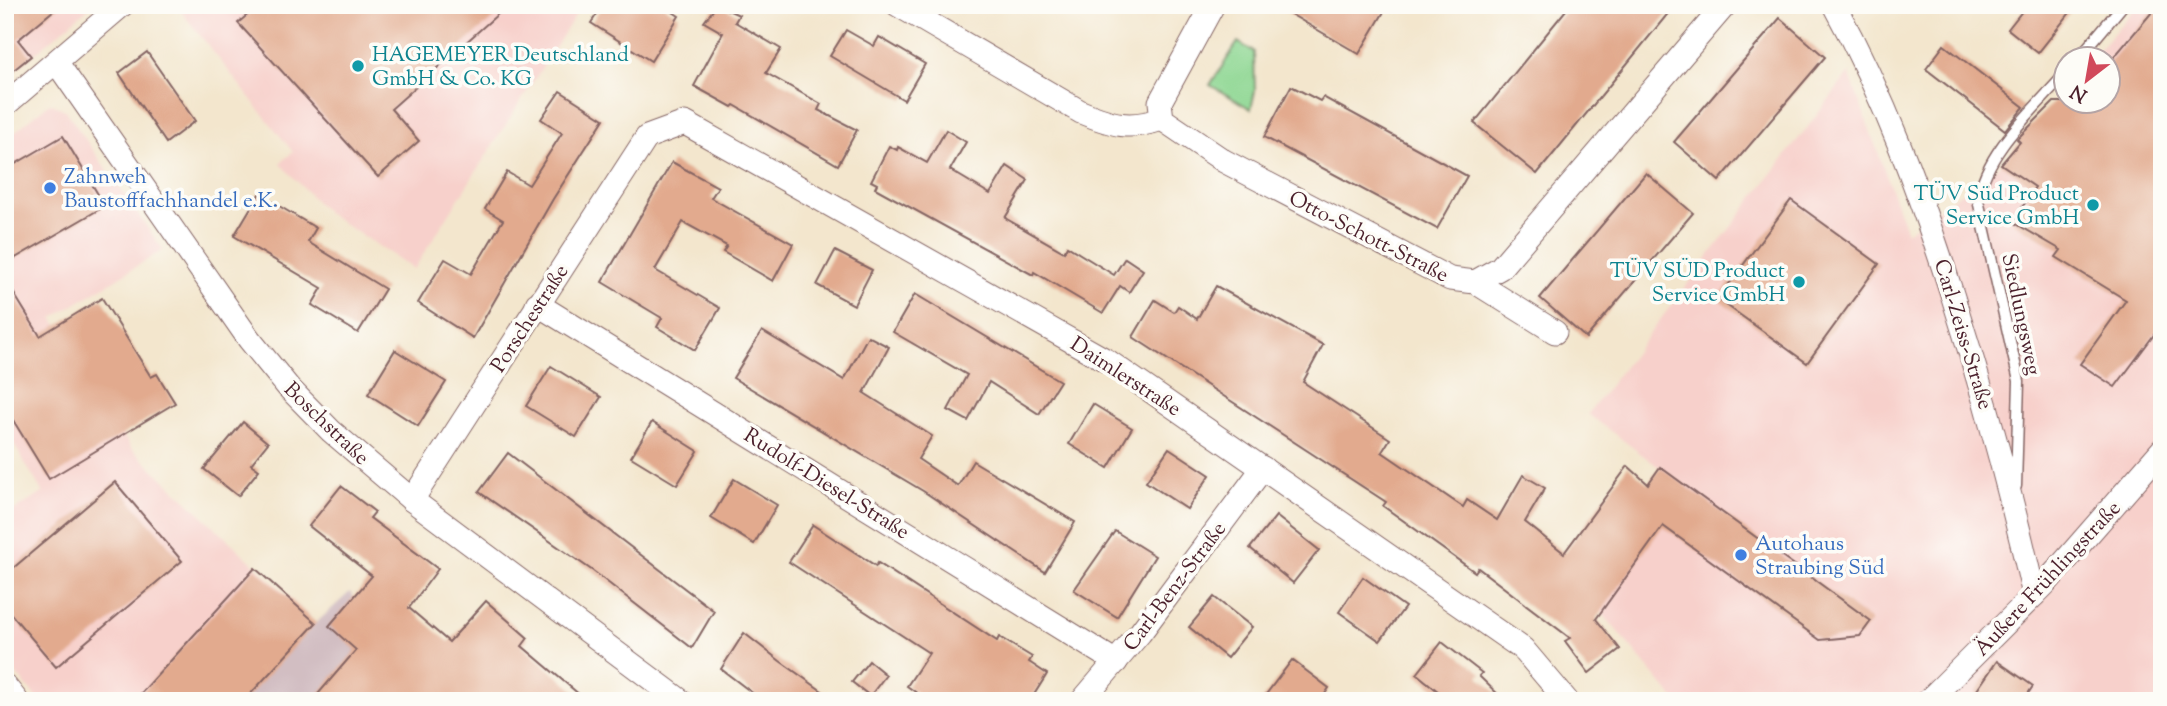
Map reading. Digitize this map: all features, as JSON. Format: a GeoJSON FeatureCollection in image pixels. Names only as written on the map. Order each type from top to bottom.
{"type":"FeatureCollection","features":[{"type":"Feature","properties":{"kind":"street"},"geometry":{"type":"LineString","coordinates":[[5,105],[122,5]]}},
{"type":"Feature","properties":{"kind":"street"},"geometry":{"type":"LineString","coordinates":[[898,5],[1082,112],[1108,122],[1136,127],[1162,119],[1160,102],[1213,5]]}},
{"type":"Feature","properties":{"kind":"street","name":"Otto-Schott-Straße"},"geometry":{"type":"LineString","coordinates":[[1162,119],[1224,161],[1404,258],[1450,279],[1475,282],[1500,268],[1726,5]]}},
{"type":"Feature","properties":{"kind":"street","name":"Carl-Zeiss-Straße"},"geometry":{"type":"LineString","coordinates":[[1834,5],[1864,59],[1921,199],[1979,377],[2015,510],[2034,595]]}},
{"type":"Feature","properties":{"kind":"street","name":"Boschstraße"},"geometry":{"type":"LineString","coordinates":[[57,63],[249,339],[288,387],[331,430],[412,499],[681,701]]}},
{"type":"Feature","properties":{"kind":"street","name":"Daimlerstraße"},"geometry":{"type":"LineString","coordinates":[[647,137],[685,123],[1110,362],[1523,649],[1567,701]]}},
{"type":"Feature","properties":{"kind":"street","name":"Porschestraße"},"geometry":{"type":"LineString","coordinates":[[412,499],[647,137]]}},
{"type":"Feature","properties":{"kind":"street"},"geometry":{"type":"LineString","coordinates":[[1475,282],[1555,332]]}},
{"type":"Feature","properties":{"kind":"street","name":"Rudolf-Diesel-Straße"},"geometry":{"type":"LineString","coordinates":[[537,304],[1116,662]]}},
{"type":"Feature","properties":{"kind":"street","name":"Äußere Frühlingstraße"},"geometry":{"type":"LineString","coordinates":[[1928,701],[2034,595],[2162,450]]}},
{"type":"Feature","properties":{"kind":"street","name":"Carl-Benz-Straße"},"geometry":{"type":"LineString","coordinates":[[1082,701],[1116,662],[1263,468]]}},
{"type":"Feature","properties":{"kind":"street"},"geometry":{"type":"LineString","coordinates":[[5,686],[17,701]]}},
{"type":"Feature","properties":{"kind":"lane"},"geometry":{"type":"LineString","coordinates":[[2089,46],[2123,5]]}},
{"type":"Feature","properties":{"kind":"lane","name":"Siedlungsweg"},"geometry":{"type":"LineString","coordinates":[[2015,510],[2019,381],[1978,200],[1981,178],[1993,158],[2052,89]]}},
{"type":"Feature","properties":{"kind":"shaded area"},"geometry":{"type":"Polygon","coordinates":[[[5,5],[92,5],[5,79],[5,5]]]}},
{"type":"Feature","properties":{"kind":"shaded area"},"geometry":{"type":"Polygon","coordinates":[[[176,5],[582,5],[414,269],[327,213],[280,163],[293,152],[176,5]]]}},
{"type":"Feature","properties":{"kind":"shaded area"},"geometry":{"type":"Polygon","coordinates":[[[2138,5],[2162,5],[2162,701],[1676,701],[1576,582],[1660,468],[1588,414],[1849,73],[1907,232],[2001,164],[2052,104],[2052,116],[2122,116],[2122,46],[2102,46],[2138,5]]]}},
{"type":"Feature","properties":{"kind":"shaded area"},"geometry":{"type":"Polygon","coordinates":[[[50,103],[65,110],[163,250],[53,318],[131,448],[316,623],[244,701],[39,701],[5,660],[5,516],[43,493],[5,430],[5,140],[50,103]]]}},
{"type":"Feature","properties":{"kind":"shaded area"},"geometry":{"type":"Polygon","coordinates":[[[350,592],[471,701],[244,701],[316,623],[350,592]]]}},
{"type":"Feature","properties":{"kind":"green space"},"geometry":{"type":"Polygon","coordinates":[[[1238,42],[1254,52],[1255,91],[1251,109],[1210,85],[1238,42]]]}},
{"type":"Feature","properties":{"kind":"building"},"geometry":{"type":"Polygon","coordinates":[[[5,5],[60,5],[18,40],[31,56],[5,77],[5,5]]]}},
{"type":"Feature","properties":{"kind":"building","name":"HAGEMEYER Deutschland GmbH & Co. KG"},"geometry":{"type":"Polygon","coordinates":[[[259,5],[508,5],[391,109],[419,141],[378,177],[238,23],[259,5]]]}},
{"type":"Feature","properties":{"kind":"building"},"geometry":{"type":"Polygon","coordinates":[[[603,5],[662,5],[679,16],[651,61],[591,23],[603,5]]]}},
{"type":"Feature","properties":{"kind":"building"},"geometry":{"type":"Polygon","coordinates":[[[717,5],[739,15],[735,22],[781,49],[766,73],[821,104],[818,110],[857,130],[838,165],[734,105],[732,107],[694,86],[723,33],[704,22],[717,5]]]}},
{"type":"Feature","properties":{"kind":"building"},"geometry":{"type":"Polygon","coordinates":[[[1275,5],[1388,5],[1359,54],[1275,5]]]}},
{"type":"Feature","properties":{"kind":"building"},"geometry":{"type":"Polygon","coordinates":[[[1570,5],[1675,5],[1537,174],[1474,123],[1570,5]]]}},
{"type":"Feature","properties":{"kind":"building"},"geometry":{"type":"Polygon","coordinates":[[[2027,5],[2076,5],[2038,53],[2008,29],[2027,5]]]}},
{"type":"Feature","properties":{"kind":"building","name":"TÜV Süd Product Service GmbH"},"geometry":{"type":"Polygon","coordinates":[[[2158,5],[2162,5],[2162,324],[2115,387],[2080,364],[2126,300],[2056,257],[2061,250],[2013,222],[2035,187],[2001,164],[2020,142],[2017,139],[2052,104],[2052,116],[2122,116],[2122,47],[2158,5]]]}},
{"type":"Feature","properties":{"kind":"building"},"geometry":{"type":"Polygon","coordinates":[[[1780,18],[1825,57],[1719,181],[1674,142],[1780,18]]]}},
{"type":"Feature","properties":{"kind":"building"},"geometry":{"type":"Polygon","coordinates":[[[846,30],[874,46],[879,37],[925,64],[904,100],[830,56],[846,30]]]}},
{"type":"Feature","properties":{"kind":"building"},"geometry":{"type":"Polygon","coordinates":[[[1944,45],[2024,107],[2005,130],[1926,69],[1944,45]]]}},
{"type":"Feature","properties":{"kind":"building"},"geometry":{"type":"Polygon","coordinates":[[[147,52],[195,121],[166,143],[119,73],[147,52]]]}},
{"type":"Feature","properties":{"kind":"building"},"geometry":{"type":"Polygon","coordinates":[[[1291,86],[1320,101],[1323,97],[1467,176],[1437,229],[1264,137],[1291,86]]]}},
{"type":"Feature","properties":{"kind":"building"},"geometry":{"type":"Polygon","coordinates":[[[560,91],[604,119],[553,199],[473,338],[418,303],[445,259],[471,274],[503,220],[485,209],[507,172],[529,185],[562,133],[541,119],[560,91]]]}},
{"type":"Feature","properties":{"kind":"building"},"geometry":{"type":"Polygon","coordinates":[[[946,130],[966,142],[950,170],[990,194],[1007,166],[1028,180],[1005,218],[1064,252],[1067,246],[1114,275],[1125,258],[1143,270],[1129,292],[1120,286],[1103,313],[1034,272],[1033,275],[875,188],[877,184],[871,181],[889,146],[897,150],[898,147],[927,163],[946,130]]]}},
{"type":"Feature","properties":{"kind":"building","name":"Zahnweh Baustofffachhandel e.K."},"geometry":{"type":"Polygon","coordinates":[[[63,136],[105,206],[5,264],[5,170],[63,136]]]}},
{"type":"Feature","properties":{"kind":"building"},"geometry":{"type":"Polygon","coordinates":[[[672,162],[718,187],[711,198],[793,244],[773,281],[723,252],[727,246],[683,222],[655,270],[720,308],[695,350],[657,327],[662,318],[602,282],[672,162]]]}},
{"type":"Feature","properties":{"kind":"building"},"geometry":{"type":"Polygon","coordinates":[[[1646,173],[1693,213],[1586,338],[1540,298],[1646,173]]]}},
{"type":"Feature","properties":{"kind":"building"},"geometry":{"type":"Polygon","coordinates":[[[259,194],[316,228],[308,242],[385,289],[358,333],[312,305],[322,288],[234,236],[259,194]]]}},
{"type":"Feature","properties":{"kind":"building","name":"TÜV SÜD Product Service GmbH"},"geometry":{"type":"Polygon","coordinates":[[[1791,200],[1879,264],[1807,363],[1718,299],[1791,200]]]}},
{"type":"Feature","properties":{"kind":"building"},"geometry":{"type":"Polygon","coordinates":[[[835,251],[872,270],[854,305],[817,285],[835,251]]]}},
{"type":"Feature","properties":{"kind":"building"},"geometry":{"type":"Polygon","coordinates":[[[5,279],[40,336],[102,298],[151,377],[157,374],[175,403],[49,479],[5,407],[5,279]]]}},
{"type":"Feature","properties":{"kind":"building"},"geometry":{"type":"Polygon","coordinates":[[[1216,286],[1323,345],[1303,382],[1390,439],[1382,452],[1463,507],[1467,500],[1497,520],[1523,475],[1545,488],[1525,522],[1564,553],[1628,466],[1648,484],[1660,467],[1871,621],[1860,636],[1820,640],[1663,526],[1596,619],[1620,649],[1589,673],[1565,641],[1570,638],[1478,568],[1475,572],[1383,506],[1386,502],[1133,337],[1155,300],[1174,312],[1178,306],[1197,319],[1216,286]]]}},
{"type":"Feature","properties":{"kind":"building"},"geometry":{"type":"Polygon","coordinates":[[[915,294],[1060,381],[1039,414],[989,382],[968,421],[948,410],[967,375],[893,332],[915,294]]]}},
{"type":"Feature","properties":{"kind":"building"},"geometry":{"type":"Polygon","coordinates":[[[762,331],[844,380],[868,336],[889,347],[864,393],[932,436],[918,459],[958,486],[973,461],[1075,522],[1045,572],[923,491],[733,378],[762,331]]]}},
{"type":"Feature","properties":{"kind":"building"},"geometry":{"type":"Polygon","coordinates":[[[395,350],[446,382],[418,426],[368,394],[395,350]]]}},
{"type":"Feature","properties":{"kind":"building"},"geometry":{"type":"Polygon","coordinates":[[[551,366],[601,397],[576,437],[526,406],[551,366]]]}},
{"type":"Feature","properties":{"kind":"building"},"geometry":{"type":"Polygon","coordinates":[[[1093,404],[1132,428],[1108,468],[1069,444],[1093,404]]]}},
{"type":"Feature","properties":{"kind":"building"},"geometry":{"type":"Polygon","coordinates":[[[243,422],[268,443],[251,464],[259,470],[238,496],[204,469],[243,422]]]}},
{"type":"Feature","properties":{"kind":"building"},"geometry":{"type":"Polygon","coordinates":[[[652,422],[698,451],[677,485],[631,457],[652,422]]]}},
{"type":"Feature","properties":{"kind":"building"},"geometry":{"type":"Polygon","coordinates":[[[1169,448],[1210,475],[1187,509],[1146,482],[1169,448]]]}},
{"type":"Feature","properties":{"kind":"building"},"geometry":{"type":"Polygon","coordinates":[[[508,453],[714,611],[692,648],[593,571],[479,492],[508,453]]]}},
{"type":"Feature","properties":{"kind":"building"},"geometry":{"type":"Polygon","coordinates":[[[734,479],[777,505],[754,544],[711,518],[734,479]]]}},
{"type":"Feature","properties":{"kind":"building"},"geometry":{"type":"Polygon","coordinates":[[[115,482],[182,561],[56,667],[5,607],[5,575],[115,482]]]}},
{"type":"Feature","properties":{"kind":"building"},"geometry":{"type":"Polygon","coordinates":[[[341,486],[375,512],[370,518],[438,569],[409,608],[449,642],[486,601],[528,638],[522,646],[587,701],[312,701],[356,650],[329,626],[372,576],[309,526],[341,486]]]}},
{"type":"Feature","properties":{"kind":"building"},"geometry":{"type":"Polygon","coordinates":[[[1276,516],[1319,550],[1293,583],[1250,548],[1276,516]]]}},
{"type":"Feature","properties":{"kind":"building"},"geometry":{"type":"Polygon","coordinates":[[[813,525],[876,566],[878,563],[997,641],[999,637],[1032,657],[1029,662],[1047,674],[1030,701],[928,701],[907,686],[929,653],[789,562],[813,525]]]}},
{"type":"Feature","properties":{"kind":"building"},"geometry":{"type":"Polygon","coordinates":[[[1115,531],[1155,556],[1117,617],[1074,590],[1115,531]]]}},
{"type":"Feature","properties":{"kind":"building"},"geometry":{"type":"Polygon","coordinates":[[[255,568],[316,623],[244,701],[134,701],[255,568]]]}},
{"type":"Feature","properties":{"kind":"building"},"geometry":{"type":"Polygon","coordinates":[[[1363,577],[1405,607],[1380,641],[1339,612],[1363,577]]]}},
{"type":"Feature","properties":{"kind":"building"},"geometry":{"type":"Polygon","coordinates":[[[1214,597],[1252,627],[1227,658],[1189,627],[1214,597]]]}},
{"type":"Feature","properties":{"kind":"building"},"geometry":{"type":"Polygon","coordinates":[[[744,633],[836,701],[763,701],[721,669],[744,633]]]}},
{"type":"Feature","properties":{"kind":"building"},"geometry":{"type":"Polygon","coordinates":[[[1442,642],[1482,673],[1479,676],[1505,701],[1450,701],[1417,674],[1442,642]]]}},
{"type":"Feature","properties":{"kind":"building"},"geometry":{"type":"Polygon","coordinates":[[[1292,660],[1329,688],[1320,701],[1261,701],[1292,660]]]}},
{"type":"Feature","properties":{"kind":"building"},"geometry":{"type":"Polygon","coordinates":[[[869,661],[886,675],[870,696],[852,682],[869,661]]]}},
{"type":"Feature","properties":{"kind":"building"},"geometry":{"type":"Polygon","coordinates":[[[1997,661],[2033,686],[2023,701],[1986,701],[1975,693],[1997,661]]]}},
{"type":"Feature","properties":{"kind":"place","name":"HAGEMEYER Deutschland GmbH & Co. KG"},"geometry":{"type":"Point","coordinates":[358,66]}},
{"type":"Feature","properties":{"kind":"place","name":"Zahnweh Baustofffachhandel e.K."},"geometry":{"type":"Point","coordinates":[50,188]}},
{"type":"Feature","properties":{"kind":"place","name":"TÜV Süd Product Service GmbH"},"geometry":{"type":"Point","coordinates":[2093,205]}},
{"type":"Feature","properties":{"kind":"place","name":"TÜV SÜD Product Service GmbH"},"geometry":{"type":"Point","coordinates":[1799,282]}},
{"type":"Feature","properties":{"kind":"place","name":"Autohaus Straubing Süd"},"geometry":{"type":"Point","coordinates":[1741,555]}}]}
